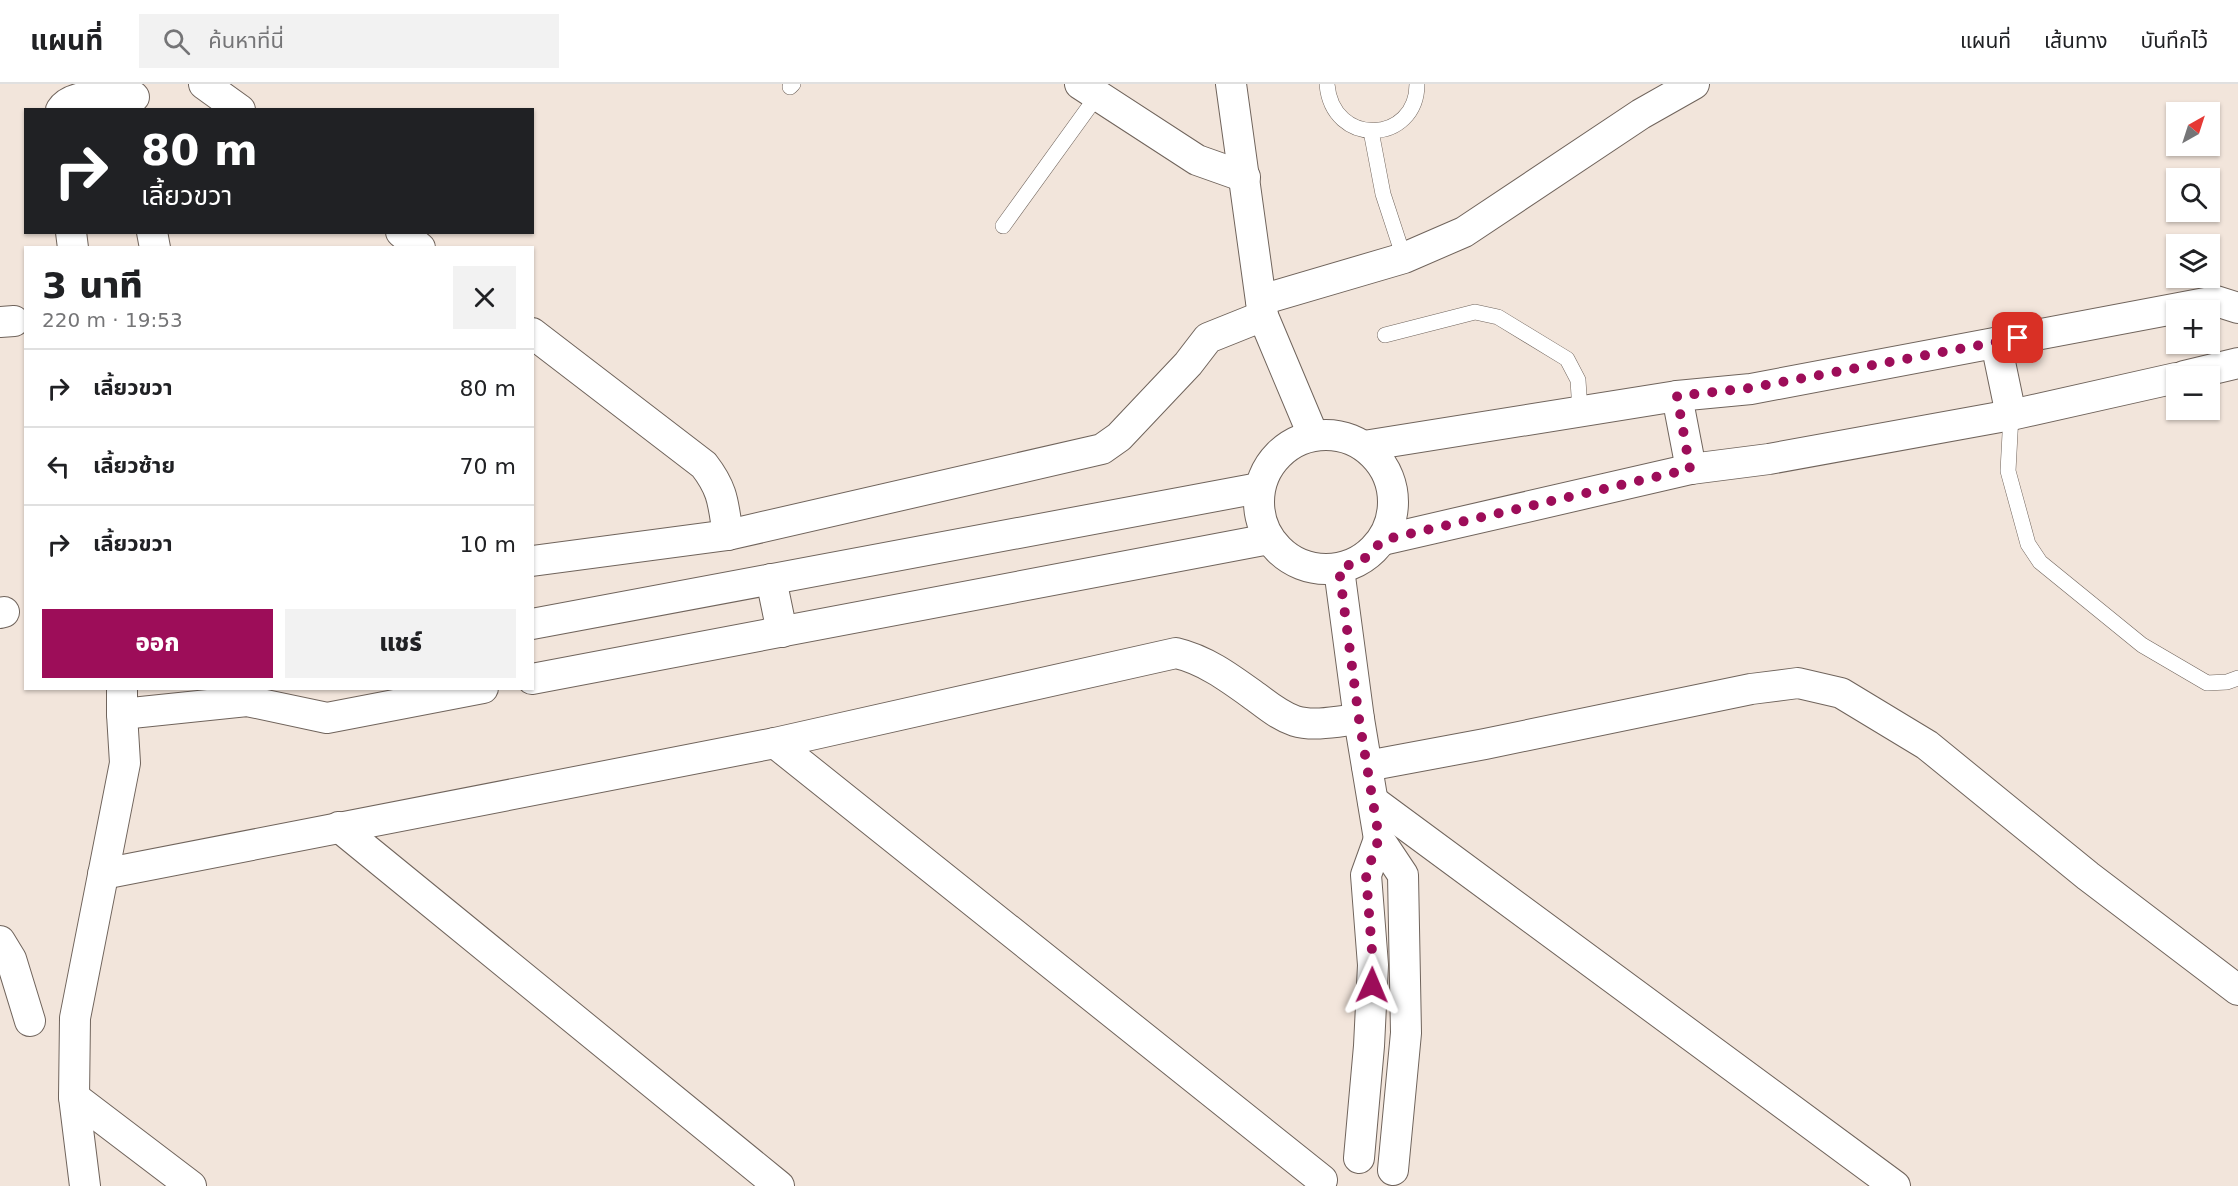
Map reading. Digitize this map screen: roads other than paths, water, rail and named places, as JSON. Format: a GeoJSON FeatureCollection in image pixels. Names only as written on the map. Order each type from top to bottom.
{"type":"FeatureCollection","features":[{"type":"Feature","properties":{"kind":"street"},"geometry":{"type":"LineString","coordinates":[[204,84],[237,108]]}},
{"type":"Feature","properties":{"kind":"street"},"geometry":{"type":"LineString","coordinates":[[1231,84],[1262,308],[1313,435]]}},
{"type":"Feature","properties":{"kind":"street"},"geometry":{"type":"LineString","coordinates":[[534,561],[728,535],[1102,449],[1119,437],[1188,364],[1208,338],[1262,308],[1404,258],[1464,232],[1641,114],[1694,84]]}},
{"type":"Feature","properties":{"kind":"street"},"geometry":{"type":"LineString","coordinates":[[1089,90],[1197,160],[1245,177]]}},
{"type":"Feature","properties":{"kind":"street"},"geometry":{"type":"LineString","coordinates":[[63,108],[77,97],[134,97]]}},
{"type":"Feature","properties":{"kind":"street"},"geometry":{"type":"LineString","coordinates":[[403,234],[418,246]]}},
{"type":"Feature","properties":{"kind":"street"},"geometry":{"type":"LineString","coordinates":[[1364,446],[1677,396],[1750,388],[2216,301],[2238,308]]}},
{"type":"Feature","properties":{"kind":"street"},"geometry":{"type":"LineString","coordinates":[[534,335],[704,465],[722,494],[728,535]]}},
{"type":"Feature","properties":{"kind":"street"},"geometry":{"type":"LineString","coordinates":[[1996,343],[2011,415]]}},
{"type":"Feature","properties":{"kind":"street"},"geometry":{"type":"LineString","coordinates":[[2220,367],[2238,363]]}},
{"type":"Feature","properties":{"kind":"street"},"geometry":{"type":"LineString","coordinates":[[1383,540],[1690,469],[1768,459],[2011,415],[2166,380]]}},
{"type":"Feature","properties":{"kind":"street"},"geometry":{"type":"LineString","coordinates":[[1677,396],[1690,469]]}},
{"type":"Feature","properties":{"kind":"street"},"geometry":{"type":"LineString","coordinates":[[1313,435],[1340,435],[1364,446],[1383,465],[1393,489],[1393,516],[1383,540],[1364,559],[1339,569],[1312,568],[1288,558],[1269,539],[1259,514],[1259,488],[1269,463],[1288,445],[1313,435]]}},
{"type":"Feature","properties":{"kind":"street"},"geometry":{"type":"LineString","coordinates":[[534,624],[1259,488]]}},
{"type":"Feature","properties":{"kind":"street"},"geometry":{"type":"LineString","coordinates":[[534,679],[1269,539]]}},
{"type":"Feature","properties":{"kind":"street"},"geometry":{"type":"LineString","coordinates":[[1339,569],[1359,719],[1379,838],[1403,875],[1406,1033],[1399,1178]]}},
{"type":"Feature","properties":{"kind":"street"},"geometry":{"type":"LineString","coordinates":[[771,579],[782,632]]}},
{"type":"Feature","properties":{"kind":"street"},"geometry":{"type":"LineString","coordinates":[[103,874],[775,743],[1176,653],[1194,657],[1232,680],[1278,713],[1297,721],[1359,719]]}},
{"type":"Feature","properties":{"kind":"street"},"geometry":{"type":"LineString","coordinates":[[1367,766],[1751,689],[1798,683],[1841,693],[1927,745],[2088,876],[2238,990]]}},
{"type":"Feature","properties":{"kind":"street"},"geometry":{"type":"LineString","coordinates":[[85,1186],[74,1097],[75,1018],[125,763],[122,701],[259,695],[327,718],[473,690]]}},
{"type":"Feature","properties":{"kind":"street"},"geometry":{"type":"LineString","coordinates":[[775,743],[1321,1183],[1341,1163],[1359,1158],[1377,1161],[1399,1178]]}},
{"type":"Feature","properties":{"kind":"street"},"geometry":{"type":"LineString","coordinates":[[1373,801],[1895,1186]]}},
{"type":"Feature","properties":{"kind":"street"},"geometry":{"type":"LineString","coordinates":[[339,827],[779,1186]]}},
{"type":"Feature","properties":{"kind":"street"},"geometry":{"type":"LineString","coordinates":[[1359,1158],[1366,1093],[1373,964],[1366,875],[1379,838]]}},
{"type":"Feature","properties":{"kind":"street"},"geometry":{"type":"LineString","coordinates":[[0,941],[11,959],[30,1021]]}},
{"type":"Feature","properties":{"kind":"street"},"geometry":{"type":"LineString","coordinates":[[74,1097],[191,1186]]}},
{"type":"Feature","properties":{"kind":"lane"},"geometry":{"type":"LineString","coordinates":[[1326,84],[1330,103],[1339,117],[1354,128],[1371,131],[1389,128],[1404,118],[1414,104],[1417,84]]}},
{"type":"Feature","properties":{"kind":"lane"},"geometry":{"type":"LineString","coordinates":[[1004,226],[1089,90]]}},
{"type":"Feature","properties":{"kind":"lane"},"geometry":{"type":"LineString","coordinates":[[1371,131],[1383,194],[1404,258]]}},
{"type":"Feature","properties":{"kind":"lane"},"geometry":{"type":"LineString","coordinates":[[1385,335],[1475,312],[1498,317],[1567,359],[1578,380],[1580,411]]}},
{"type":"Feature","properties":{"kind":"lane"},"geometry":{"type":"LineString","coordinates":[[2011,415],[2008,471],[2028,544],[2040,562],[2142,645],[2207,683],[2228,682],[2238,678]]}}]}
